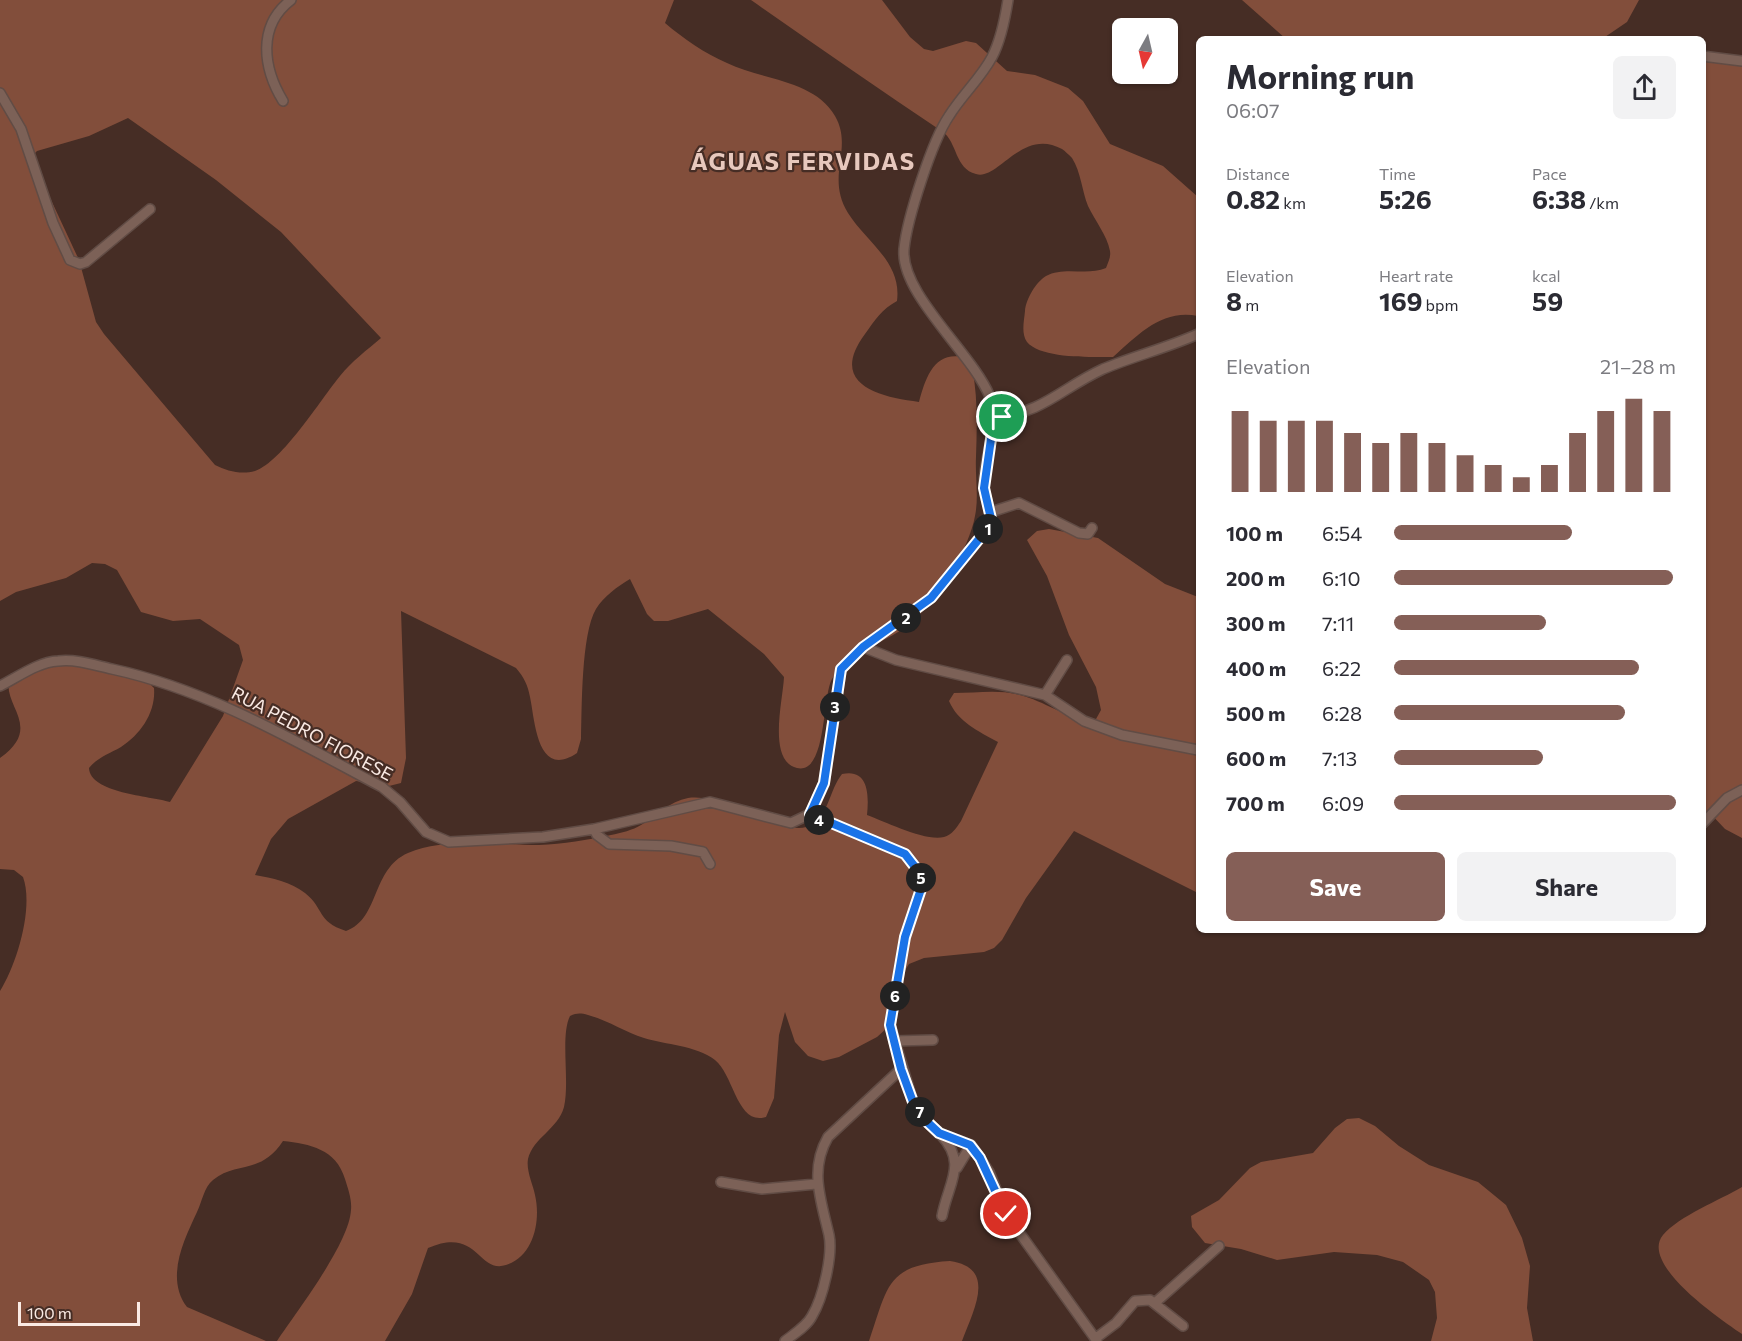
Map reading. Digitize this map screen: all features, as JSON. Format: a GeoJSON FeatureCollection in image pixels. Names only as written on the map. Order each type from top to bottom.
{"type":"FeatureCollection","features":[{"type":"Feature","properties":{"kind":"street"},"geometry":{"type":"LineString","coordinates":[[283,101],[271,81],[268,70],[268,35],[275,16],[291,0]]}},
{"type":"Feature","properties":{"kind":"street"},"geometry":{"type":"LineString","coordinates":[[957,1168],[954,1153],[939,1133],[923,1118],[913,1102],[901,1069],[890,1025],[905,937],[923,883],[919,872],[905,854],[810,814],[824,783],[841,669],[863,647],[931,598],[992,523],[984,488],[994,418],[992,400],[983,381],[921,298],[907,273],[904,253],[907,228],[937,137],[948,116],[993,56],[1004,23],[1008,0]]}},
{"type":"Feature","properties":{"kind":"street"},"geometry":{"type":"LineString","coordinates":[[1706,56],[1742,61]]}},
{"type":"Feature","properties":{"kind":"street"},"geometry":{"type":"LineString","coordinates":[[0,93],[21,129],[53,223],[70,260],[80,264],[86,262],[150,209]]}},
{"type":"Feature","properties":{"kind":"street"},"geometry":{"type":"LineString","coordinates":[[994,418],[1014,415],[1039,407],[1091,375],[1196,335]]}},
{"type":"Feature","properties":{"kind":"street"},"geometry":{"type":"LineString","coordinates":[[991,512],[1019,503],[1079,533],[1088,534],[1092,528]]}},
{"type":"Feature","properties":{"kind":"street"},"geometry":{"type":"LineString","coordinates":[[863,647],[896,660],[1045,695],[1084,721],[1122,735],[1196,750]]}},
{"type":"Feature","properties":{"kind":"street"},"geometry":{"type":"LineString","coordinates":[[1045,695],[1067,660]]}},
{"type":"Feature","properties":{"kind":"street","name":"RUA PEDRO FIORESE"},"geometry":{"type":"LineString","coordinates":[[0,686],[35,667],[56,661],[76,661],[150,677],[226,706],[382,787],[400,802],[426,832],[449,842],[543,837],[594,829],[710,802],[791,823],[810,814]]}},
{"type":"Feature","properties":{"kind":"street"},"geometry":{"type":"LineString","coordinates":[[1706,820],[1727,798],[1742,790]]}},
{"type":"Feature","properties":{"kind":"street"},"geometry":{"type":"LineString","coordinates":[[594,829],[597,835],[609,843],[670,846],[703,852],[710,864]]}},
{"type":"Feature","properties":{"kind":"street"},"geometry":{"type":"LineString","coordinates":[[894,1041],[933,1040]]}},
{"type":"Feature","properties":{"kind":"street"},"geometry":{"type":"LineString","coordinates":[[785,1341],[812,1318],[830,1257],[829,1237],[816,1184],[820,1151],[828,1137],[901,1069]]}},
{"type":"Feature","properties":{"kind":"street"},"geometry":{"type":"LineString","coordinates":[[939,1133],[970,1145],[988,1172],[1006,1214],[1096,1340],[1116,1323],[1135,1301],[1156,1302],[1183,1326]]}},
{"type":"Feature","properties":{"kind":"street"},"geometry":{"type":"LineString","coordinates":[[942,1216],[945,1197],[970,1145]]}},
{"type":"Feature","properties":{"kind":"street"},"geometry":{"type":"LineString","coordinates":[[722,1182],[762,1189],[816,1184]]}},
{"type":"Feature","properties":{"kind":"street"},"geometry":{"type":"LineString","coordinates":[[1156,1302],[1219,1246]]}},
{"type":"Feature","properties":{"kind":"shaded area"},"geometry":{"type":"Polygon","coordinates":[[[0,0],[674,0],[665,23],[687,40],[727,63],[787,82],[815,95],[835,116],[842,140],[839,187],[842,200],[856,224],[889,264],[897,287],[897,301],[879,315],[855,351],[852,365],[855,376],[863,385],[874,391],[903,400],[919,402],[929,374],[940,361],[956,356],[967,358],[972,367],[977,412],[977,502],[972,529],[959,558],[942,587],[923,612],[903,629],[859,654],[839,669],[829,688],[819,747],[814,759],[807,767],[797,768],[788,763],[782,754],[779,742],[784,677],[764,654],[708,609],[668,621],[654,621],[647,614],[630,579],[603,600],[596,609],[587,636],[583,672],[581,739],[577,753],[564,759],[553,759],[540,744],[528,689],[516,668],[401,611],[406,758],[401,783],[389,786],[356,781],[288,819],[271,839],[255,875],[281,881],[300,889],[316,904],[325,919],[346,931],[357,925],[365,916],[387,870],[396,860],[423,848],[455,843],[539,845],[593,839],[634,828],[669,805],[688,798],[704,798],[720,802],[772,822],[802,828],[813,824],[823,814],[842,774],[851,773],[858,775],[865,785],[868,800],[867,815],[927,837],[947,836],[961,821],[998,742],[969,725],[958,715],[949,701],[954,693],[1012,693],[1087,719],[1096,719],[1101,710],[1096,687],[1069,635],[1047,576],[1027,540],[1037,531],[1049,529],[1098,538],[1165,584],[1196,596],[1196,892],[1074,831],[1026,898],[1002,940],[994,948],[984,952],[924,958],[909,964],[904,972],[887,1028],[877,1037],[839,1057],[823,1061],[808,1056],[795,1042],[785,1012],[779,1035],[774,1098],[766,1117],[756,1118],[748,1114],[721,1067],[707,1055],[690,1048],[644,1038],[588,1015],[570,1016],[565,1047],[566,1096],[564,1107],[557,1121],[535,1145],[528,1159],[537,1205],[536,1226],[529,1245],[516,1260],[497,1266],[489,1263],[467,1246],[457,1243],[445,1243],[428,1248],[412,1294],[385,1341],[277,1341],[332,1258],[348,1224],[351,1210],[350,1194],[341,1169],[335,1161],[312,1146],[283,1141],[266,1159],[222,1174],[210,1183],[182,1247],[177,1272],[177,1284],[187,1307],[266,1341],[0,1341],[0,991],[18,951],[26,904],[23,877],[14,870],[0,869],[0,758],[13,746],[19,736],[20,726],[11,697],[10,677],[19,670],[34,666],[72,665],[112,670],[144,678],[154,688],[152,706],[146,722],[128,742],[100,758],[89,768],[92,776],[99,783],[110,788],[170,802],[223,716],[243,660],[239,645],[200,619],[173,621],[141,612],[117,570],[105,564],[92,563],[66,578],[16,592],[0,601],[0,0]],[[128,118],[89,136],[37,151],[31,157],[79,260],[96,322],[215,465],[234,472],[255,471],[277,456],[345,371],[381,338],[281,232],[216,180],[128,118]]]}},
{"type":"Feature","properties":{"kind":"shaded area"},"geometry":{"type":"Polygon","coordinates":[[[751,0],[882,0],[910,37],[924,49],[933,51],[966,41],[976,43],[1007,71],[1035,75],[1068,88],[1083,101],[1110,144],[1163,166],[1196,195],[1196,316],[1173,316],[1162,320],[1142,332],[1113,357],[1068,356],[1034,348],[1025,339],[1023,331],[1027,301],[1039,282],[1053,273],[1106,268],[1110,258],[1104,234],[1088,206],[1072,158],[1062,149],[1048,144],[1035,145],[1023,149],[993,170],[984,174],[976,174],[964,167],[948,136],[751,0]]]}},
{"type":"Feature","properties":{"kind":"shaded area"},"geometry":{"type":"Polygon","coordinates":[[[1242,0],[1639,0],[1627,22],[1606,36],[1283,36],[1242,0]]]}},
{"type":"Feature","properties":{"kind":"shaded area"},"geometry":{"type":"Polygon","coordinates":[[[1706,53],[1742,57],[1742,838],[1725,829],[1709,812],[1706,814],[1706,53]]]}},
{"type":"Feature","properties":{"kind":"shaded area"},"geometry":{"type":"Polygon","coordinates":[[[1359,1118],[1375,1126],[1399,1146],[1429,1165],[1478,1182],[1506,1205],[1522,1238],[1530,1266],[1527,1308],[1533,1341],[1431,1341],[1437,1318],[1435,1292],[1429,1280],[1403,1262],[1377,1255],[1334,1252],[1277,1260],[1241,1249],[1205,1243],[1192,1227],[1191,1216],[1219,1200],[1250,1168],[1261,1162],[1313,1153],[1335,1128],[1347,1119],[1359,1118]]]}},
{"type":"Feature","properties":{"kind":"shaded area"},"geometry":{"type":"Polygon","coordinates":[[[1742,1187],[1742,1334],[1717,1317],[1686,1290],[1662,1261],[1659,1247],[1663,1235],[1679,1221],[1742,1187]]]}},
{"type":"Feature","properties":{"kind":"shaded area"},"geometry":{"type":"Polygon","coordinates":[[[950,1261],[965,1265],[974,1272],[978,1281],[976,1304],[962,1341],[869,1341],[886,1293],[901,1274],[913,1267],[950,1261]]]}},
{"type":"Feature","properties":{"kind":"district","name":"ÁGUAS FERVIDAS"},"geometry":{"type":"Point","coordinates":[803,162]}},
{"type":"Feature","properties":{"kind":"route"},"geometry":{"type":"LineString","coordinates":[[1002,417],[994,418],[989,440],[984,488],[992,523],[931,598],[863,647],[841,669],[837,682],[832,736],[824,783],[810,814],[822,822],[837,826],[854,835],[872,839],[905,854],[919,872],[923,883],[905,937],[890,1025],[901,1069],[913,1102],[923,1118],[939,1133],[970,1145],[980,1158],[1006,1214]]}}]}
